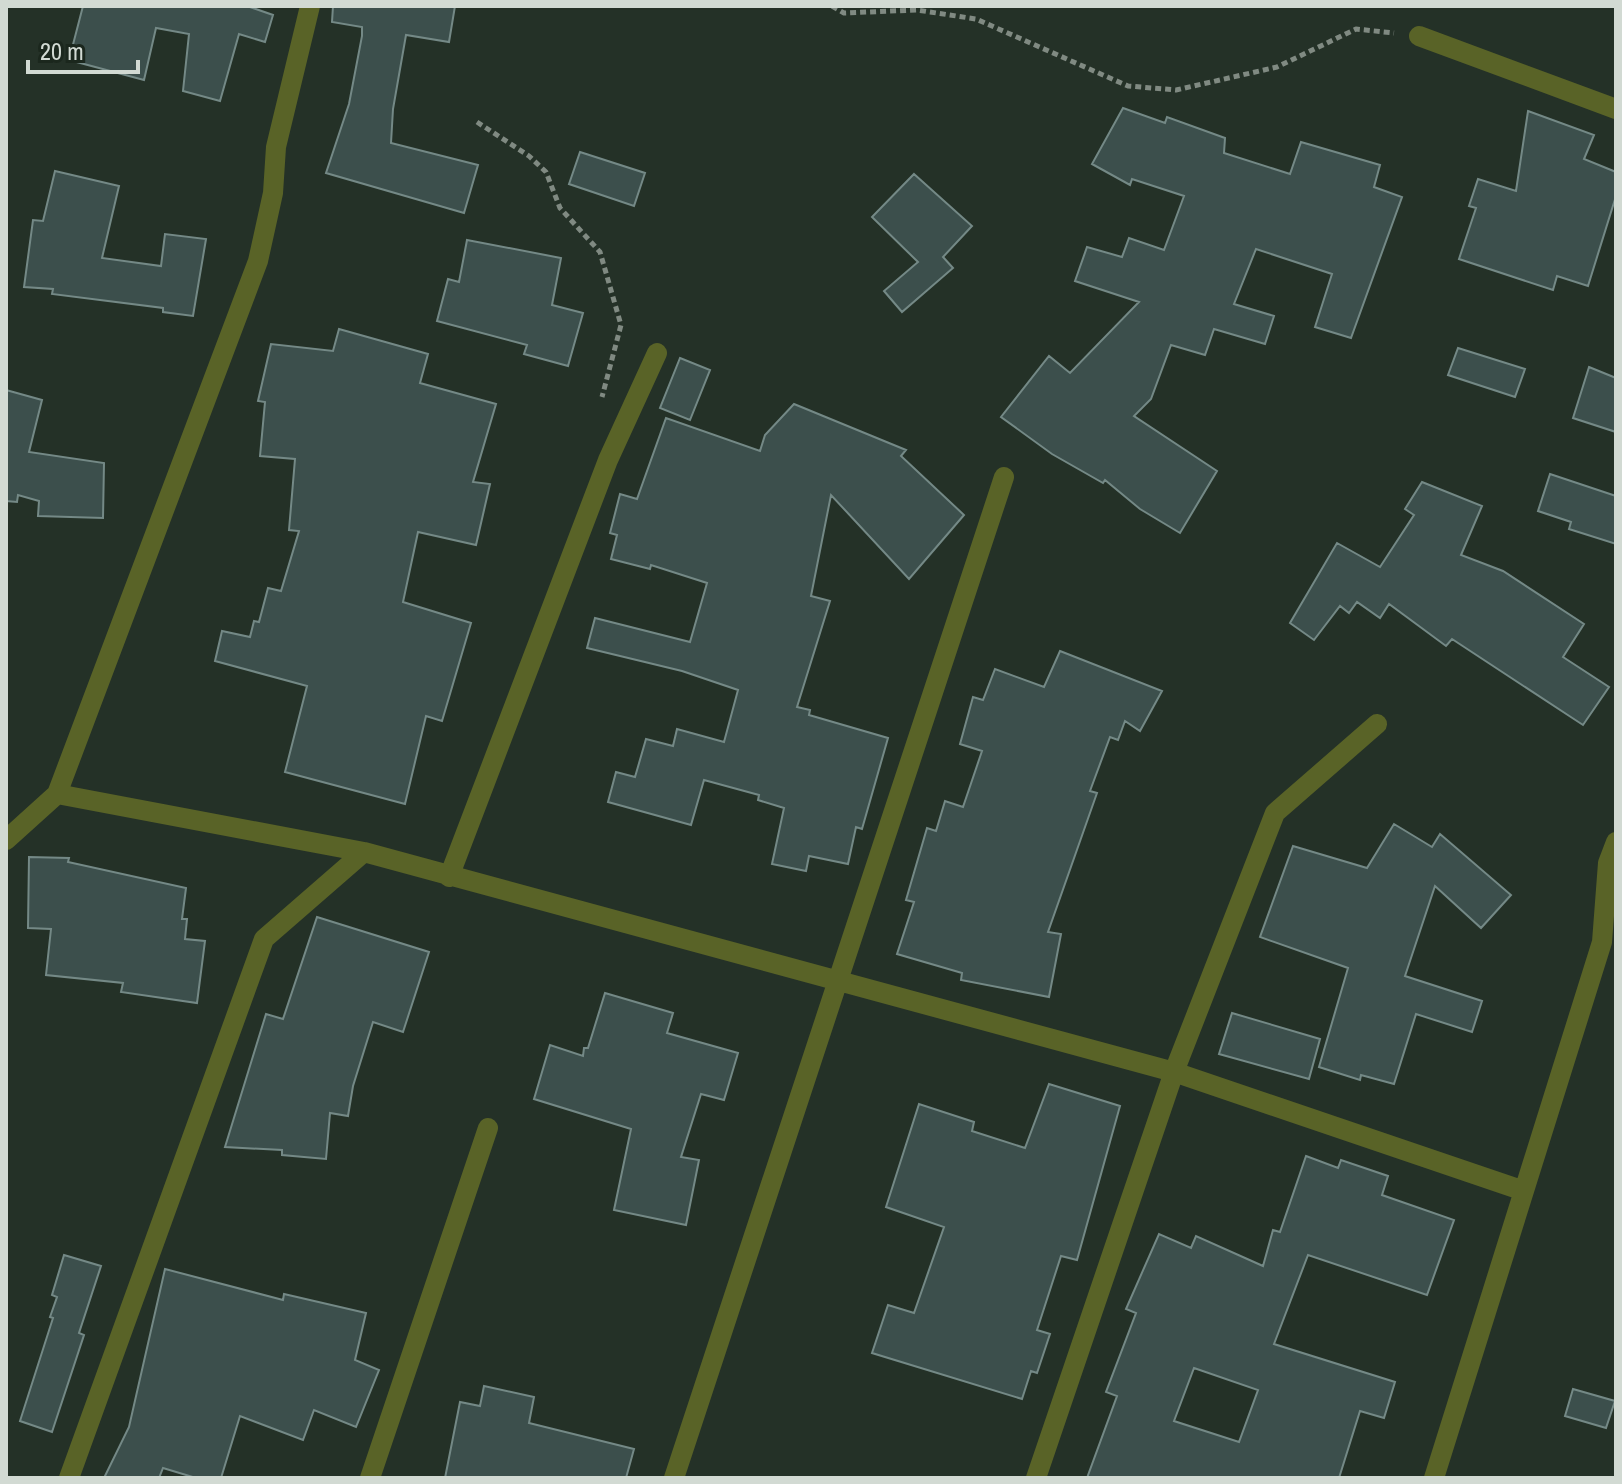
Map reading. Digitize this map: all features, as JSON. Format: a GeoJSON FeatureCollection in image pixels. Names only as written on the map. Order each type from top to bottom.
{"type":"FeatureCollection","features":[{"type":"Feature","properties":{"kind":"street"},"geometry":{"type":"LineString","coordinates":[[6,840],[57,794],[258,261],[273,193],[276,147],[310,6]]}},
{"type":"Feature","properties":{"kind":"street"},"geometry":{"type":"LineString","coordinates":[[1419,36],[1616,109]]}},
{"type":"Feature","properties":{"kind":"street"},"geometry":{"type":"LineString","coordinates":[[449,877],[608,460],[657,353]]}},
{"type":"Feature","properties":{"kind":"street"},"geometry":{"type":"LineString","coordinates":[[674,1478],[1004,477]]}},
{"type":"Feature","properties":{"kind":"street"},"geometry":{"type":"LineString","coordinates":[[1036,1478],[1174,1072],[1275,813],[1377,724]]}},
{"type":"Feature","properties":{"kind":"street"},"geometry":{"type":"LineString","coordinates":[[57,794],[364,852],[837,983],[1174,1072],[1524,1191]]}},
{"type":"Feature","properties":{"kind":"street"},"geometry":{"type":"LineString","coordinates":[[1434,1478],[1602,942],[1608,863],[1616,842]]}},
{"type":"Feature","properties":{"kind":"street"},"geometry":{"type":"LineString","coordinates":[[69,1478],[264,939],[364,852]]}},
{"type":"Feature","properties":{"kind":"street"},"geometry":{"type":"LineString","coordinates":[[370,1478],[488,1128]]}},
{"type":"Feature","properties":{"kind":"path"},"geometry":{"type":"LineString","coordinates":[[832,6],[844,13],[917,10],[976,19],[1128,86],[1176,90],[1277,67],[1356,29],[1419,36]]}},
{"type":"Feature","properties":{"kind":"path"},"geometry":{"type":"LineString","coordinates":[[477,122],[529,156],[546,172],[560,208],[600,252],[621,325],[601,404]]}},
{"type":"Feature","properties":{"kind":"building"},"geometry":{"type":"Polygon","coordinates":[[[83,6],[247,6],[273,15],[265,42],[239,34],[220,101],[183,91],[189,34],[156,28],[144,80],[69,60],[83,6]]]}},
{"type":"Feature","properties":{"kind":"building"},"geometry":{"type":"Polygon","coordinates":[[[333,6],[455,6],[449,42],[406,35],[393,109],[391,143],[478,165],[464,213],[326,173],[349,104],[362,36],[362,27],[332,22],[333,6]]]}},
{"type":"Feature","properties":{"kind":"building"},"geometry":{"type":"Polygon","coordinates":[[[1123,108],[1165,123],[1167,117],[1225,138],[1224,153],[1290,174],[1301,142],[1380,165],[1374,187],[1402,197],[1351,338],[1315,327],[1332,274],[1256,249],[1234,304],[1274,316],[1265,344],[1214,329],[1205,355],[1171,345],[1151,399],[1134,416],[1217,471],[1180,533],[1140,509],[1105,480],[1103,483],[1052,454],[1001,417],[1049,356],[1070,373],[1139,302],[1075,281],[1087,247],[1122,257],[1129,238],[1164,250],[1184,196],[1132,179],[1130,185],[1092,164],[1123,108]]]}},
{"type":"Feature","properties":{"kind":"building"},"geometry":{"type":"Polygon","coordinates":[[[1528,111],[1594,135],[1584,159],[1616,172],[1616,196],[1588,286],[1557,276],[1553,290],[1459,259],[1476,208],[1469,206],[1478,179],[1516,191],[1528,111]]]}},
{"type":"Feature","properties":{"kind":"building"},"geometry":{"type":"Polygon","coordinates":[[[580,152],[645,173],[634,206],[569,184],[580,152]]]}},
{"type":"Feature","properties":{"kind":"building"},"geometry":{"type":"Polygon","coordinates":[[[55,171],[119,186],[102,258],[161,266],[165,234],[206,239],[193,316],[163,312],[163,308],[52,294],[53,289],[24,287],[33,220],[43,221],[55,171]]]}},
{"type":"Feature","properties":{"kind":"building"},"geometry":{"type":"Polygon","coordinates":[[[914,174],[972,226],[943,257],[953,268],[902,312],[884,291],[918,262],[872,217],[914,174]]]}},
{"type":"Feature","properties":{"kind":"building"},"geometry":{"type":"Polygon","coordinates":[[[467,240],[561,258],[552,305],[583,313],[568,366],[524,354],[527,345],[437,321],[448,279],[459,282],[467,240]]]}},
{"type":"Feature","properties":{"kind":"building"},"geometry":{"type":"Polygon","coordinates":[[[339,329],[428,354],[420,383],[496,404],[473,482],[490,484],[476,545],[418,532],[403,602],[471,623],[442,721],[426,716],[405,804],[285,772],[307,686],[215,661],[222,631],[250,637],[254,621],[259,622],[268,588],[281,591],[299,531],[289,530],[295,459],[260,456],[265,402],[258,401],[271,344],[333,351],[339,329]]]}},
{"type":"Feature","properties":{"kind":"building"},"geometry":{"type":"Polygon","coordinates":[[[1458,348],[1525,369],[1515,397],[1448,375],[1458,348]]]}},
{"type":"Feature","properties":{"kind":"building"},"geometry":{"type":"Polygon","coordinates":[[[680,358],[710,370],[690,420],[660,408],[680,358]]]}},
{"type":"Feature","properties":{"kind":"building"},"geometry":{"type":"Polygon","coordinates":[[[1589,367],[1616,378],[1616,432],[1573,418],[1589,367]]]}},
{"type":"Feature","properties":{"kind":"building"},"geometry":{"type":"Polygon","coordinates":[[[6,390],[42,400],[29,452],[104,463],[103,518],[38,516],[39,501],[18,495],[17,502],[6,501],[6,390]]]}},
{"type":"Feature","properties":{"kind":"building"},"geometry":{"type":"Polygon","coordinates":[[[794,404],[906,450],[901,456],[964,515],[909,579],[831,495],[811,596],[830,601],[797,707],[810,710],[809,715],[888,738],[862,829],[856,827],[848,864],[809,856],[806,871],[772,864],[784,808],[758,800],[759,795],[704,780],[691,825],[608,802],[616,772],[635,777],[646,739],[673,746],[677,729],[724,742],[738,690],[682,671],[587,648],[595,618],[690,642],[707,583],[651,565],[650,569],[611,559],[617,535],[610,533],[620,494],[637,499],[666,418],[760,451],[765,435],[794,404]]]}},
{"type":"Feature","properties":{"kind":"building"},"geometry":{"type":"Polygon","coordinates":[[[1550,474],[1616,496],[1616,544],[1569,529],[1571,522],[1538,511],[1550,474]]]}},
{"type":"Feature","properties":{"kind":"building"},"geometry":{"type":"Polygon","coordinates":[[[1422,482],[1482,506],[1461,555],[1503,571],[1584,624],[1563,657],[1609,687],[1583,725],[1452,639],[1446,646],[1389,604],[1380,618],[1357,602],[1349,613],[1340,606],[1314,640],[1290,623],[1337,543],[1380,567],[1414,515],[1405,509],[1422,482]]]}},
{"type":"Feature","properties":{"kind":"building"},"geometry":{"type":"Polygon","coordinates":[[[1060,651],[1162,691],[1140,731],[1125,721],[1118,740],[1110,737],[1090,791],[1097,793],[1048,932],[1061,934],[1049,997],[961,980],[962,973],[897,954],[914,902],[906,900],[927,828],[936,831],[945,801],[963,807],[982,751],[960,744],[973,697],[983,700],[995,669],[1044,687],[1060,651]]]}},
{"type":"Feature","properties":{"kind":"building"},"geometry":{"type":"Polygon","coordinates":[[[1394,824],[1432,847],[1440,834],[1511,895],[1481,928],[1435,886],[1405,976],[1482,1001],[1472,1032],[1416,1014],[1394,1084],[1361,1075],[1360,1080],[1319,1067],[1348,968],[1260,937],[1293,846],[1367,868],[1394,824]]]}},
{"type":"Feature","properties":{"kind":"building"},"geometry":{"type":"Polygon","coordinates":[[[29,857],[69,858],[68,862],[186,888],[182,919],[187,919],[185,939],[205,941],[197,1003],[121,992],[123,983],[46,975],[51,929],[28,928],[29,857]]]}},
{"type":"Feature","properties":{"kind":"building"},"geometry":{"type":"Polygon","coordinates":[[[317,917],[429,952],[403,1032],[373,1022],[353,1086],[348,1116],[330,1113],[326,1159],[282,1155],[282,1150],[225,1147],[266,1014],[283,1019],[317,917]]]}},
{"type":"Feature","properties":{"kind":"building"},"geometry":{"type":"Polygon","coordinates":[[[605,993],[673,1013],[667,1033],[738,1053],[724,1100],[701,1094],[681,1157],[699,1160],[686,1225],[614,1210],[631,1129],[534,1099],[550,1045],[583,1056],[605,993]]]}},
{"type":"Feature","properties":{"kind":"building"},"geometry":{"type":"Polygon","coordinates":[[[1232,1013],[1320,1039],[1309,1079],[1219,1054],[1232,1013]]]}},
{"type":"Feature","properties":{"kind":"building"},"geometry":{"type":"Polygon","coordinates":[[[1049,1084],[1120,1106],[1077,1260],[1061,1256],[1037,1330],[1050,1334],[1037,1373],[1031,1371],[1022,1399],[872,1353],[888,1305],[914,1313],[944,1227],[886,1207],[919,1104],[974,1122],[972,1131],[1025,1148],[1049,1084]]]}},
{"type":"Feature","properties":{"kind":"building"},"geometry":{"type":"Polygon","coordinates":[[[1306,1156],[1338,1168],[1341,1160],[1388,1176],[1382,1195],[1454,1220],[1427,1295],[1308,1255],[1274,1344],[1395,1382],[1384,1418],[1360,1411],[1339,1478],[1087,1478],[1117,1396],[1106,1392],[1136,1313],[1126,1309],[1159,1234],[1191,1248],[1196,1236],[1263,1266],[1273,1230],[1280,1232],[1306,1156]],[[1194,1368],[1174,1421],[1239,1442],[1258,1390],[1194,1368]]]}},
{"type":"Feature","properties":{"kind":"building"},"geometry":{"type":"Polygon","coordinates":[[[64,1255],[101,1266],[79,1333],[84,1335],[52,1432],[20,1421],[53,1318],[50,1317],[57,1297],[52,1295],[64,1255]]]}},
{"type":"Feature","properties":{"kind":"building"},"geometry":{"type":"Polygon","coordinates":[[[165,1269],[283,1300],[284,1294],[366,1313],[355,1360],[379,1370],[356,1427],[314,1410],[303,1440],[240,1416],[221,1478],[196,1478],[163,1468],[159,1478],[104,1478],[129,1427],[165,1269]]]}},
{"type":"Feature","properties":{"kind":"building"},"geometry":{"type":"Polygon","coordinates":[[[484,1386],[534,1397],[529,1423],[634,1449],[626,1478],[445,1478],[460,1402],[480,1406],[484,1386]]]}},
{"type":"Feature","properties":{"kind":"building"},"geometry":{"type":"Polygon","coordinates":[[[1573,1389],[1615,1401],[1606,1428],[1565,1416],[1573,1389]]]}}]}
